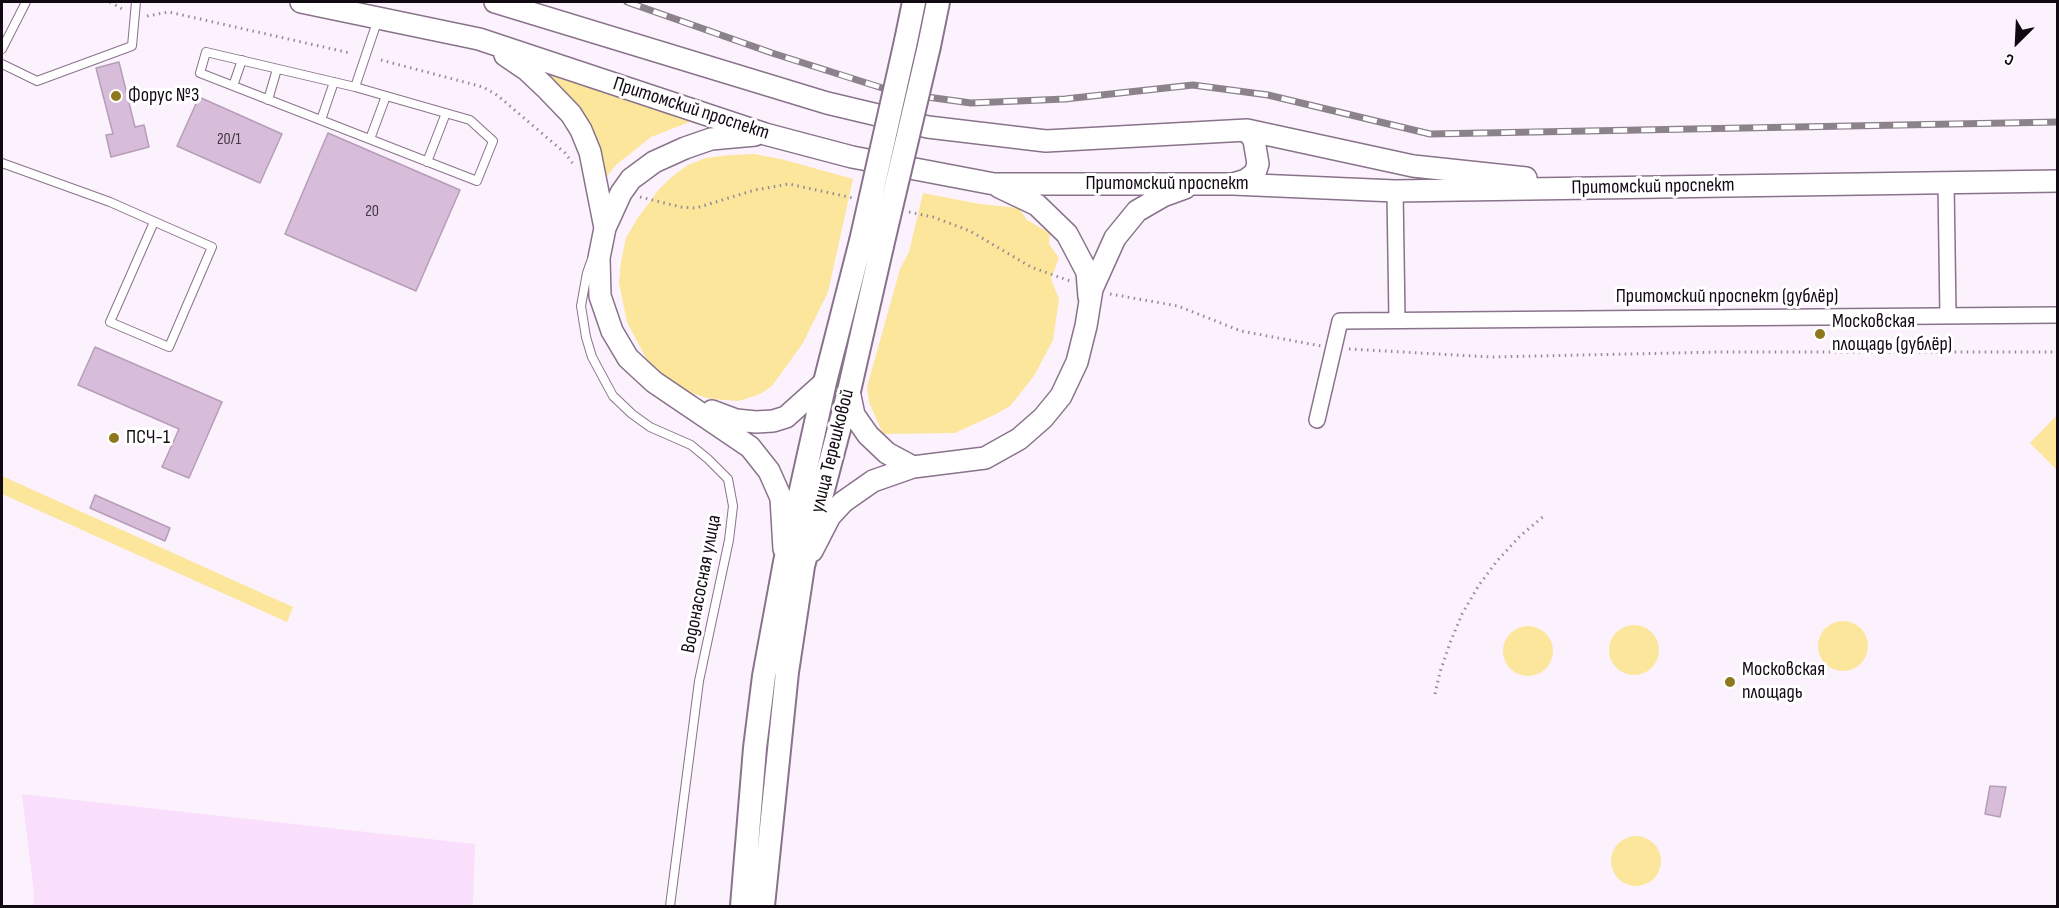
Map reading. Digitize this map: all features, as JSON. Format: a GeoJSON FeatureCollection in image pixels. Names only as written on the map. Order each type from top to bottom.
{"type":"FeatureCollection","features":[{"type":"Feature","properties":{"kind":"main road","name":"Притомский проспект"},"geometry":{"type":"LineString","coordinates":[[302,2],[373,10],[479,39],[765,134],[852,157],[994,184],[1233,184],[1395,192],[2058,181]]}},
{"type":"Feature","properties":{"kind":"main road","name":"Притомский проспект"},"geometry":{"type":"LineString","coordinates":[[495,2],[828,103],[928,127],[1046,141],[1247,130],[1413,166],[1525,178],[2058,168]]}},
{"type":"Feature","properties":{"kind":"main road","name":"улица Терешковой"},"geometry":{"type":"LineString","coordinates":[[742,906],[763,686],[794,564],[849,392],[872,243],[914,2]]}},
{"type":"Feature","properties":{"kind":"main road","name":"улица Терешковой"},"geometry":{"type":"LineString","coordinates":[[763,906],[787,672],[794,564],[825,382],[872,243],[929,46],[938,2]]}},
{"type":"Feature","properties":{"kind":"main road"},"geometry":{"type":"LineString","coordinates":[[479,39],[526,70],[571,114],[590,152],[605,228]]}},
{"type":"Feature","properties":{"kind":"main road"},"geometry":{"type":"LineString","coordinates":[[1233,184],[1246,180],[1255,173],[1258,164],[1254,140],[1247,130]]}},
{"type":"Feature","properties":{"kind":"main road"},"geometry":{"type":"LineString","coordinates":[[765,134],[711,139],[654,162],[631,179],[621,193],[605,228],[599,258],[600,296],[612,332],[628,358],[654,382],[750,447],[769,471],[781,498],[794,564]]}},
{"type":"Feature","properties":{"kind":"main road"},"geometry":{"type":"LineString","coordinates":[[794,564],[843,502],[873,481],[913,466],[985,458],[1019,439],[1043,418],[1061,396],[1077,362],[1086,326],[1098,297],[1067,234],[1037,205],[994,184]]}},
{"type":"Feature","properties":{"kind":"main road"},"geometry":{"type":"LineString","coordinates":[[1098,297],[1092,290],[1111,246],[1131,217],[1148,204],[1197,184]]}},
{"type":"Feature","properties":{"kind":"main road"},"geometry":{"type":"LineString","coordinates":[[675,397],[736,420],[773,421],[786,417],[825,382]]}},
{"type":"Feature","properties":{"kind":"main road"},"geometry":{"type":"LineString","coordinates":[[849,392],[854,415],[868,435],[887,453],[913,466]]}},
{"type":"Feature","properties":{"kind":"street"},"geometry":{"type":"LineString","coordinates":[[1946,183],[1948,316]]}},
{"type":"Feature","properties":{"kind":"street"},"geometry":{"type":"LineString","coordinates":[[1395,192],[1397,320]]}},
{"type":"Feature","properties":{"kind":"street","name":"Притомский проспект (дублёр)"},"geometry":{"type":"LineString","coordinates":[[1334,348],[1341,321],[2058,315]]}},
{"type":"Feature","properties":{"kind":"street"},"geometry":{"type":"LineString","coordinates":[[1317,420],[1334,348]]}},
{"type":"Feature","properties":{"kind":"lane"},"geometry":{"type":"LineString","coordinates":[[2,49],[26,2]]}},
{"type":"Feature","properties":{"kind":"lane"},"geometry":{"type":"LineString","coordinates":[[2,64],[37,81],[132,46],[136,2]]}},
{"type":"Feature","properties":{"kind":"lane"},"geometry":{"type":"LineString","coordinates":[[355,87],[373,10]]}},
{"type":"Feature","properties":{"kind":"lane"},"geometry":{"type":"LineString","coordinates":[[206,52],[355,87],[470,120],[493,141],[477,181],[200,73],[206,52]]}},
{"type":"Feature","properties":{"kind":"lane"},"geometry":{"type":"LineString","coordinates":[[233,86],[242,60]]}},
{"type":"Feature","properties":{"kind":"lane"},"geometry":{"type":"LineString","coordinates":[[268,100],[277,69]]}},
{"type":"Feature","properties":{"kind":"lane"},"geometry":{"type":"LineString","coordinates":[[321,120],[334,82]]}},
{"type":"Feature","properties":{"kind":"lane"},"geometry":{"type":"LineString","coordinates":[[370,140],[386,96]]}},
{"type":"Feature","properties":{"kind":"lane"},"geometry":{"type":"LineString","coordinates":[[427,162],[446,113]]}},
{"type":"Feature","properties":{"kind":"lane"},"geometry":{"type":"LineString","coordinates":[[2,163],[110,202],[212,247],[169,347],[110,322],[154,222]]}},
{"type":"Feature","properties":{"kind":"lane","name":"Водонасосная улица"},"geometry":{"type":"LineString","coordinates":[[605,228],[587,273],[581,306],[586,338],[592,357],[613,396],[632,414],[650,426],[691,445],[728,479],[733,506],[729,540],[699,681],[670,906]]}},
{"type":"Feature","properties":{"kind":"path"},"geometry":{"type":"LineString","coordinates":[[110,2],[125,10]]}},
{"type":"Feature","properties":{"kind":"path"},"geometry":{"type":"LineString","coordinates":[[147,16],[169,12],[350,53]]}},
{"type":"Feature","properties":{"kind":"path"},"geometry":{"type":"LineString","coordinates":[[381,60],[483,87],[498,95],[565,153],[577,170],[597,180]]}},
{"type":"Feature","properties":{"kind":"path"},"geometry":{"type":"LineString","coordinates":[[1098,297],[1178,306],[1241,331],[1334,348],[1491,357],[1720,352],[2058,352]]}},
{"type":"Feature","properties":{"kind":"path"},"geometry":{"type":"LineString","coordinates":[[1435,694],[1450,643],[1462,614],[1479,585],[1520,536],[1544,516]]}},
{"type":"Feature","properties":{"kind":"shaded area"},"geometry":{"type":"Polygon","coordinates":[[[533,67],[692,121],[651,137],[616,165],[604,180],[533,67]]]}},
{"type":"Feature","properties":{"kind":"shaded area"},"geometry":{"type":"Polygon","coordinates":[[[754,154],[853,179],[828,292],[803,343],[772,386],[760,394],[739,401],[711,399],[677,387],[648,362],[627,322],[619,283],[621,262],[626,238],[637,219],[660,188],[673,176],[688,165],[706,158],[754,154]]]}},
{"type":"Feature","properties":{"kind":"shaded area"},"geometry":{"type":"Polygon","coordinates":[[[923,193],[980,204],[1019,208],[1027,220],[1050,233],[1049,244],[1059,258],[1051,279],[1059,299],[1053,340],[1034,376],[1010,406],[996,414],[955,433],[883,434],[869,402],[867,387],[900,269],[909,252],[923,193]]]}},
{"type":"Feature","properties":{"kind":"shaded area"},"geometry":{"type":"Polygon","coordinates":[[[2057,415],[2057,470],[2030,443],[2057,415]]]}},
{"type":"Feature","properties":{"kind":"shaded area"},"geometry":{"type":"Polygon","coordinates":[[[2,476],[293,607],[287,622],[2,494],[2,476]]]}},
{"type":"Feature","properties":{"kind":"shaded area"},"geometry":{"type":"Polygon","coordinates":[[[1843,621],[1857,625],[1864,632],[1868,646],[1864,660],[1857,667],[1843,671],[1829,667],[1822,660],[1818,646],[1822,632],[1829,625],[1843,621]]]}},
{"type":"Feature","properties":{"kind":"shaded area"},"geometry":{"type":"Polygon","coordinates":[[[1634,625],[1648,629],[1655,636],[1659,650],[1655,664],[1648,671],[1634,675],[1620,671],[1613,664],[1609,650],[1613,636],[1620,629],[1634,625]]]}},
{"type":"Feature","properties":{"kind":"shaded area"},"geometry":{"type":"Polygon","coordinates":[[[1528,626],[1542,630],[1549,637],[1553,651],[1549,665],[1542,672],[1528,676],[1514,672],[1507,665],[1503,651],[1507,637],[1514,630],[1528,626]]]}},
{"type":"Feature","properties":{"kind":"shaded area"},"geometry":{"type":"Polygon","coordinates":[[[22,794],[475,844],[473,906],[33,906],[34,894],[22,794]]]}},
{"type":"Feature","properties":{"kind":"shaded area"},"geometry":{"type":"Polygon","coordinates":[[[1636,836],[1650,840],[1657,847],[1661,861],[1657,875],[1650,882],[1636,886],[1622,882],[1615,875],[1611,861],[1615,847],[1622,840],[1636,836]]]}},
{"type":"Feature","properties":{"kind":"building","name":"Форус №3"},"geometry":{"type":"Polygon","coordinates":[[[119,62],[135,127],[144,125],[149,147],[111,157],[106,135],[113,134],[96,68],[119,62]]]}},
{"type":"Feature","properties":{"kind":"building"},"geometry":{"type":"Polygon","coordinates":[[[199,97],[282,134],[260,183],[177,146],[199,97]]]}},
{"type":"Feature","properties":{"kind":"building"},"geometry":{"type":"Polygon","coordinates":[[[328,133],[460,190],[416,291],[285,234],[328,133]]]}},
{"type":"Feature","properties":{"kind":"building"},"geometry":{"type":"Polygon","coordinates":[[[95,347],[222,402],[189,478],[162,467],[179,429],[78,385],[95,347]]]}},
{"type":"Feature","properties":{"kind":"building"},"geometry":{"type":"Polygon","coordinates":[[[95,495],[170,528],[165,541],[90,508],[95,495]]]}},
{"type":"Feature","properties":{"kind":"building"},"geometry":{"type":"Polygon","coordinates":[[[1990,786],[2006,787],[2000,817],[1985,814],[1990,786]]]}},
{"type":"Feature","properties":{"kind":"railway"},"geometry":{"type":"LineString","coordinates":[[627,2],[772,53],[898,93],[971,103],[1065,99],[1193,85],[1268,95],[1430,134],[2058,122]]}},
{"type":"Feature","properties":{"kind":"place","name":"Форус №3"},"geometry":{"type":"Point","coordinates":[116,96]}},
{"type":"Feature","properties":{"kind":"place","name":"Московская площадь (дублёр)"},"geometry":{"type":"Point","coordinates":[1820,334]}},
{"type":"Feature","properties":{"kind":"place","name":"ПСЧ-1"},"geometry":{"type":"Point","coordinates":[114,438]}},
{"type":"Feature","properties":{"kind":"place","name":"Московская площадь"},"geometry":{"type":"Point","coordinates":[1730,682]}}]}
